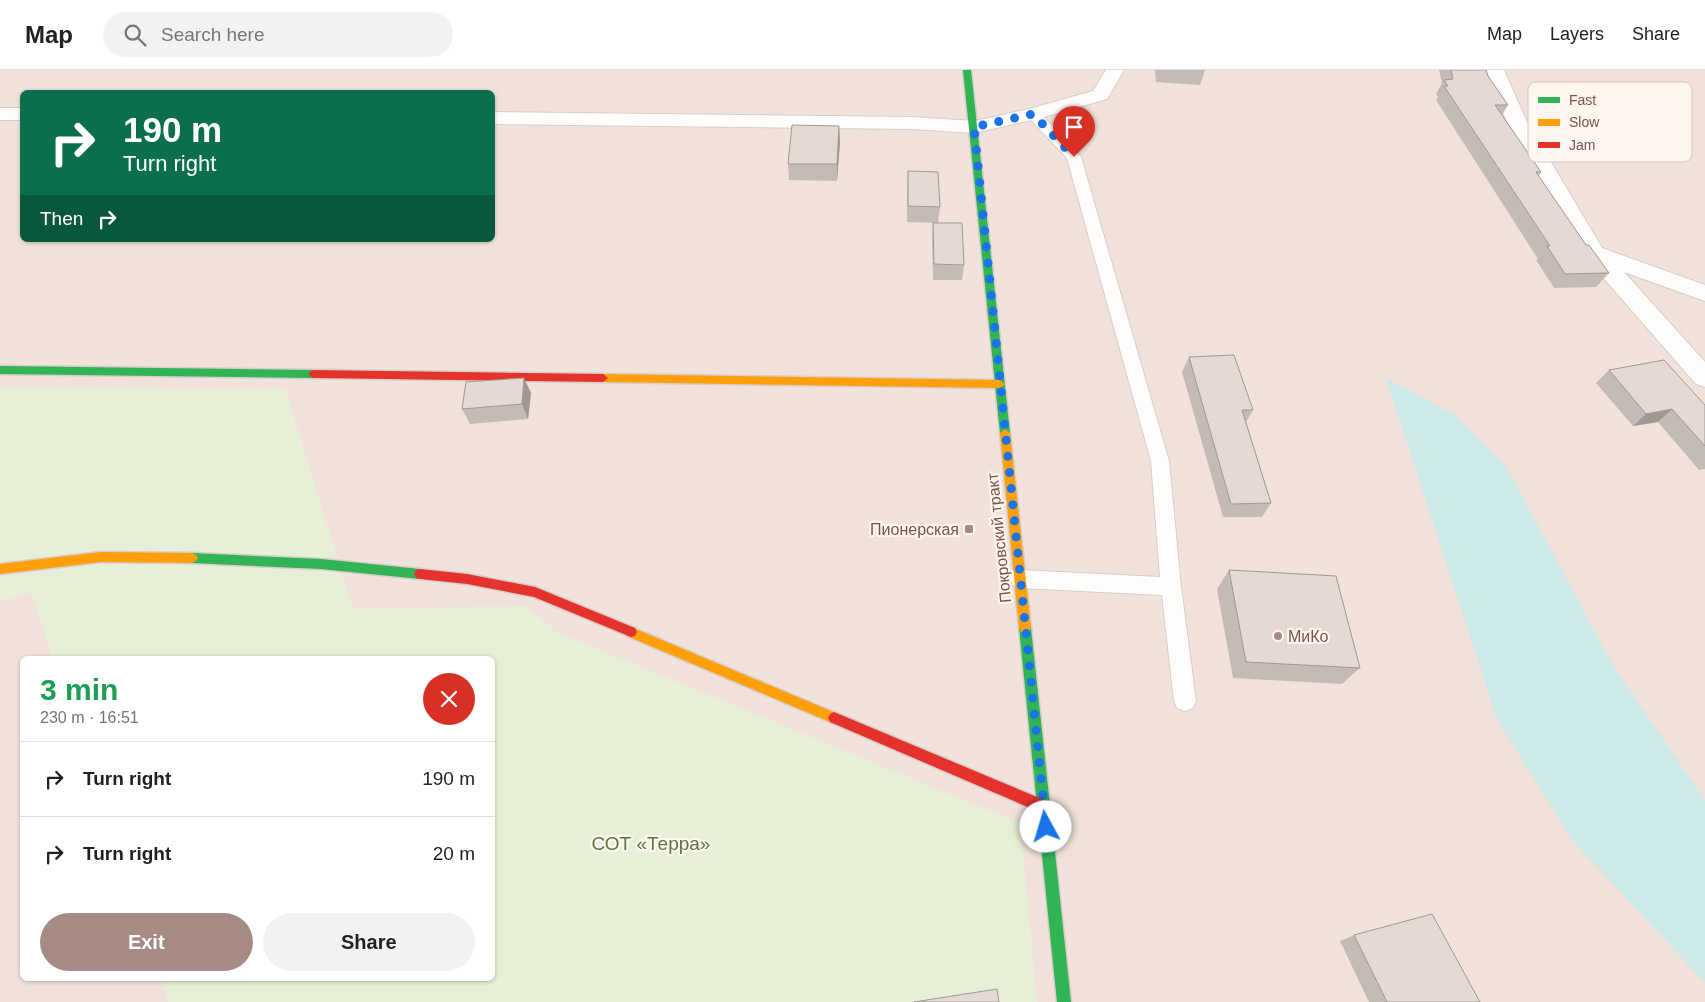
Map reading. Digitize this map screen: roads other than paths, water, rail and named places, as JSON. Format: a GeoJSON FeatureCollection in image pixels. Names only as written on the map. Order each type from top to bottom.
{"type":"FeatureCollection","features":[{"type":"Feature","properties":{"kind":"street","name":"Покровский тракт"},"geometry":{"type":"LineString","coordinates":[[968,70],[1064,1002]]}},
{"type":"Feature","properties":{"kind":"street"},"geometry":{"type":"LineString","coordinates":[[495,118],[912,123],[974,127],[1033,114],[1100,95],[1114,70]]}},
{"type":"Feature","properties":{"kind":"street"},"geometry":{"type":"LineString","coordinates":[[1495,70],[1517,122],[1528,141]]}},
{"type":"Feature","properties":{"kind":"street"},"geometry":{"type":"LineString","coordinates":[[0,114],[20,114]]}},
{"type":"Feature","properties":{"kind":"street"},"geometry":{"type":"LineString","coordinates":[[1541,162],[1594,253],[1705,378]]}},
{"type":"Feature","properties":{"kind":"street"},"geometry":{"type":"LineString","coordinates":[[1594,253],[1705,293]]}},
{"type":"Feature","properties":{"kind":"street"},"geometry":{"type":"LineString","coordinates":[[0,370],[1000,384]]}},
{"type":"Feature","properties":{"kind":"street"},"geometry":{"type":"LineString","coordinates":[[0,570],[101,557],[208,558],[321,564],[467,579],[535,592],[1044,807]]}},
{"type":"Feature","properties":{"kind":"lane"},"geometry":{"type":"LineString","coordinates":[[1033,114],[1074,157],[1160,461],[1171,587],[1185,701]]}},
{"type":"Feature","properties":{"kind":"lane"},"geometry":{"type":"LineString","coordinates":[[1020,580],[1171,587]]}},
{"type":"Feature","properties":{"kind":"water"},"geometry":{"type":"Polygon","coordinates":[[[1386,378],[1455,415],[1506,466],[1615,669],[1705,800],[1705,983],[1573,841],[1497,720],[1386,378]]]}},
{"type":"Feature","properties":{"kind":"place","name":"Пионерская"},"geometry":{"type":"Point","coordinates":[969,529]}},
{"type":"Feature","properties":{"kind":"place","name":"МиКо"},"geometry":{"type":"Point","coordinates":[1278,636]}},
{"type":"Feature","properties":{"kind":"park label","name":"СОТ «Терра»"},"geometry":{"type":"Point","coordinates":[651,843]}}]}
